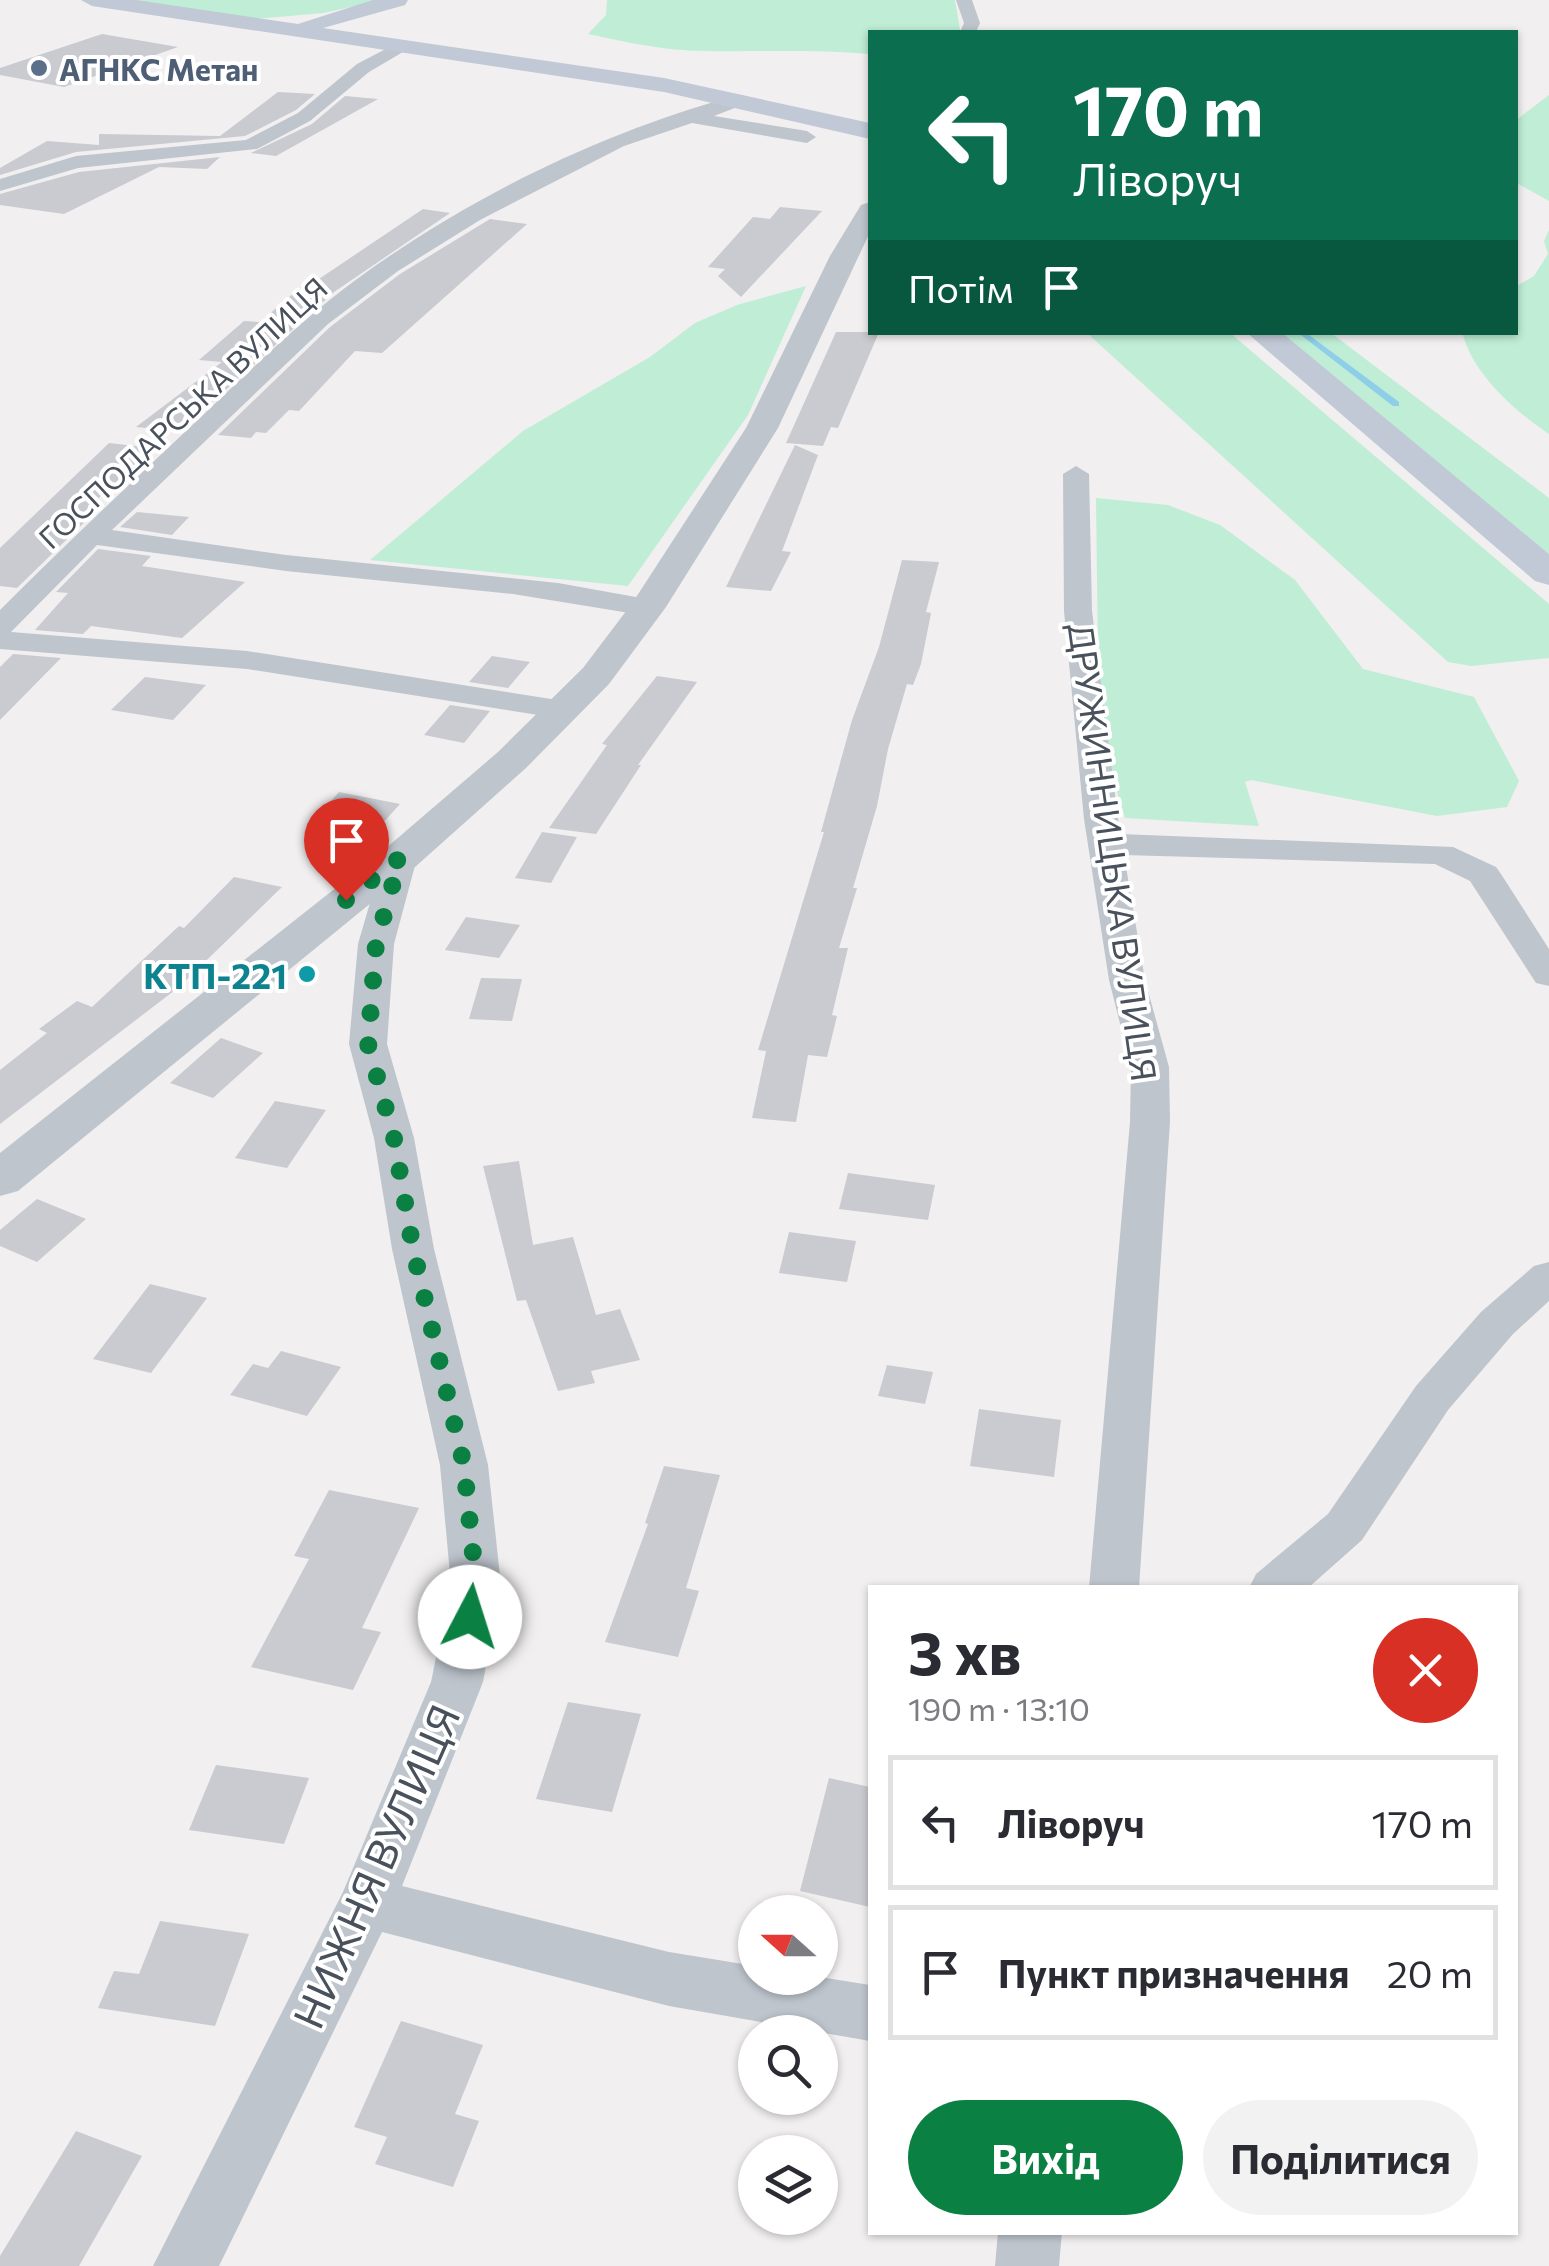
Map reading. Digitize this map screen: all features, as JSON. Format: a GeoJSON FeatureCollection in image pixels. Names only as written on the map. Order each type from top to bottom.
{"type":"FeatureCollection","features":[{"type":"Feature","properties":{"kind":"main road"},"geometry":{"type":"LineString","coordinates":[[92,0],[739,100],[804,126],[868,131]]}},
{"type":"Feature","properties":{"kind":"main road"},"geometry":{"type":"LineString","coordinates":[[296,30],[397,0]]}},
{"type":"Feature","properties":{"kind":"main road"},"geometry":{"type":"LineString","coordinates":[[1265,335],[1549,573]]}},
{"type":"Feature","properties":{"kind":"street"},"geometry":{"type":"LineString","coordinates":[[964,0],[972,24],[969,30]]}},
{"type":"Feature","properties":{"kind":"street"},"geometry":{"type":"LineString","coordinates":[[0,185],[36,170],[76,162],[250,146],[304,117],[362,68],[405,46]]}},
{"type":"Feature","properties":{"kind":"street","name":"ГОСПОДАРСЬКА ВУЛИЦЯ"},"geometry":{"type":"LineString","coordinates":[[0,628],[89,536],[296,339],[388,268],[492,206],[617,142],[739,100]]}},
{"type":"Feature","properties":{"kind":"street"},"geometry":{"type":"LineString","coordinates":[[692,118],[760,128],[804,126]]}},
{"type":"Feature","properties":{"kind":"street"},"geometry":{"type":"LineString","coordinates":[[1,1177],[400,858],[564,710],[596,676],[648,607],[762,428],[836,271],[868,214]]}},
{"type":"Feature","properties":{"kind":"street","name":"ДРУЖИННИЦЬКА ВУЛИЦЯ"},"geometry":{"type":"LineString","coordinates":[[1076,474],[1078,610],[1106,844],[1127,980],[1150,1067],[1114,1585]]}},
{"type":"Feature","properties":{"kind":"street"},"geometry":{"type":"LineString","coordinates":[[89,536],[284,562],[469,578],[582,593],[648,607]]}},
{"type":"Feature","properties":{"kind":"street"},"geometry":{"type":"LineString","coordinates":[[0,640],[246,660],[564,710]]}},
{"type":"Feature","properties":{"kind":"street"},"geometry":{"type":"LineString","coordinates":[[1106,844],[1442,854],[1484,874],[1506,915],[1549,975]]}},
{"type":"Feature","properties":{"kind":"street","name":"НИЖНЯ ВУЛИЦЯ"},"geometry":{"type":"LineString","coordinates":[[185,2266],[367,1903],[457,1682],[476,1584],[464,1465],[413,1249],[394,1138],[368,1044],[376,944],[400,858]]}},
{"type":"Feature","properties":{"kind":"street"},"geometry":{"type":"LineString","coordinates":[[1277,1585],[1345,1527],[1432,1398],[1498,1323],[1549,1277]]}},
{"type":"Feature","properties":{"kind":"street"},"geometry":{"type":"LineString","coordinates":[[367,1903],[669,1978],[868,2013]]}},
{"type":"Feature","properties":{"kind":"street"},"geometry":{"type":"LineString","coordinates":[[1028,2266],[1030,2235]]}},
{"type":"Feature","properties":{"kind":"green space"},"geometry":{"type":"Polygon","coordinates":[[[124,0],[383,0],[323,13],[255,19],[124,0]]]}},
{"type":"Feature","properties":{"kind":"green space"},"geometry":{"type":"Polygon","coordinates":[[[607,0],[955,0],[960,30],[868,30],[868,54],[705,51],[646,46],[588,34],[606,15],[607,0]]]}},
{"type":"Feature","properties":{"kind":"green space"},"geometry":{"type":"Polygon","coordinates":[[[1549,95],[1549,201],[1518,184],[1518,119],[1549,95]]]}},
{"type":"Feature","properties":{"kind":"green space"},"geometry":{"type":"Polygon","coordinates":[[[1549,230],[1549,434],[1523,415],[1486,378],[1463,335],[1518,335],[1518,285],[1534,276],[1548,254],[1544,241],[1549,230]]]}},
{"type":"Feature","properties":{"kind":"green space"},"geometry":{"type":"Polygon","coordinates":[[[806,286],[748,415],[628,586],[370,560],[523,431],[650,357],[695,323],[737,305],[806,286]]]}},
{"type":"Feature","properties":{"kind":"green space"},"geometry":{"type":"Polygon","coordinates":[[[1089,335],[1232,335],[1549,604],[1549,658],[1471,666],[1448,662],[1089,335]]]}},
{"type":"Feature","properties":{"kind":"green space"},"geometry":{"type":"Polygon","coordinates":[[[1281,335],[1334,335],[1549,498],[1549,554],[1281,335]]]}},
{"type":"Feature","properties":{"kind":"green space"},"geometry":{"type":"Polygon","coordinates":[[[1096,498],[1168,505],[1220,525],[1295,580],[1363,669],[1474,697],[1519,781],[1507,807],[1437,816],[1251,780],[1245,782],[1259,826],[1125,818],[1099,732],[1096,498]]]}},
{"type":"Feature","properties":{"kind":"building"},"geometry":{"type":"Polygon","coordinates":[[[102,34],[178,47],[64,87],[0,75],[0,68],[102,34]]]}},
{"type":"Feature","properties":{"kind":"building"},"geometry":{"type":"Polygon","coordinates":[[[278,92],[315,94],[296,110],[245,136],[76,152],[0,175],[0,168],[47,141],[99,145],[99,134],[220,136],[278,92]]]}},
{"type":"Feature","properties":{"kind":"building"},"geometry":{"type":"Polygon","coordinates":[[[345,96],[378,99],[276,156],[251,153],[312,124],[345,96]]]}},
{"type":"Feature","properties":{"kind":"building"},"geometry":{"type":"Polygon","coordinates":[[[220,157],[207,169],[159,167],[64,214],[0,205],[0,194],[79,172],[220,157]]]}},
{"type":"Feature","properties":{"kind":"building"},"geometry":{"type":"Polygon","coordinates":[[[780,207],[822,211],[741,297],[718,276],[725,269],[708,267],[753,217],[770,219],[780,207]]]}},
{"type":"Feature","properties":{"kind":"building"},"geometry":{"type":"Polygon","coordinates":[[[423,209],[450,213],[334,292],[180,431],[136,427],[222,362],[199,360],[244,321],[260,322],[301,287],[310,285],[423,209]]]}},
{"type":"Feature","properties":{"kind":"building"},"geometry":{"type":"Polygon","coordinates":[[[490,219],[527,224],[382,353],[355,351],[299,411],[289,410],[266,433],[256,432],[251,438],[218,435],[330,327],[400,274],[490,219]]]}},
{"type":"Feature","properties":{"kind":"building"},"geometry":{"type":"Polygon","coordinates":[[[836,332],[878,335],[838,428],[831,427],[823,446],[786,443],[836,332]]]}},
{"type":"Feature","properties":{"kind":"building"},"geometry":{"type":"Polygon","coordinates":[[[109,443],[153,448],[89,507],[99,508],[17,588],[0,586],[0,548],[109,443]]]}},
{"type":"Feature","properties":{"kind":"building"},"geometry":{"type":"Polygon","coordinates":[[[795,445],[818,455],[782,551],[791,552],[771,591],[726,587],[795,445]]]}},
{"type":"Feature","properties":{"kind":"building"},"geometry":{"type":"Polygon","coordinates":[[[137,512],[189,517],[172,535],[120,527],[137,512]]]}},
{"type":"Feature","properties":{"kind":"building"},"geometry":{"type":"Polygon","coordinates":[[[98,549],[151,556],[142,566],[245,582],[182,638],[91,626],[83,634],[35,630],[68,593],[56,592],[98,549]]]}},
{"type":"Feature","properties":{"kind":"building"},"geometry":{"type":"Polygon","coordinates":[[[902,560],[939,562],[926,612],[931,613],[921,664],[913,685],[907,684],[888,749],[877,806],[853,888],[857,888],[839,948],[848,948],[832,1015],[837,1016],[827,1057],[808,1055],[796,1122],[752,1118],[766,1051],[758,1050],[902,560]]]}},
{"type":"Feature","properties":{"kind":"building"},"geometry":{"type":"Polygon","coordinates":[[[13,654],[61,658],[0,720],[0,667],[13,654]]]}},
{"type":"Feature","properties":{"kind":"building"},"geometry":{"type":"Polygon","coordinates":[[[492,656],[530,662],[508,688],[469,682],[492,656]]]}},
{"type":"Feature","properties":{"kind":"building"},"geometry":{"type":"Polygon","coordinates":[[[657,676],[697,682],[638,765],[596,834],[549,828],[607,745],[602,744],[657,676]]]}},
{"type":"Feature","properties":{"kind":"building"},"geometry":{"type":"Polygon","coordinates":[[[145,677],[206,685],[173,720],[111,710],[145,677]]]}},
{"type":"Feature","properties":{"kind":"building"},"geometry":{"type":"Polygon","coordinates":[[[450,705],[490,711],[464,743],[424,735],[450,705]]]}},
{"type":"Feature","properties":{"kind":"building"},"geometry":{"type":"Polygon","coordinates":[[[339,792],[400,804],[373,834],[312,822],[339,792]]]}},
{"type":"Feature","properties":{"kind":"building"},"geometry":{"type":"Polygon","coordinates":[[[542,832],[577,837],[551,883],[515,878],[542,832]]]}},
{"type":"Feature","properties":{"kind":"building"},"geometry":{"type":"Polygon","coordinates":[[[234,877],[282,887],[179,987],[0,1124],[0,1070],[47,1033],[39,1029],[77,1001],[92,1007],[179,926],[184,928],[234,877]]]}},
{"type":"Feature","properties":{"kind":"building"},"geometry":{"type":"Polygon","coordinates":[[[466,917],[520,925],[499,958],[445,950],[466,917]]]}},
{"type":"Feature","properties":{"kind":"building"},"geometry":{"type":"Polygon","coordinates":[[[481,978],[522,979],[512,1021],[469,1019],[481,978]]]}},
{"type":"Feature","properties":{"kind":"building"},"geometry":{"type":"Polygon","coordinates":[[[221,1038],[263,1053],[213,1098],[170,1083],[221,1038]]]}},
{"type":"Feature","properties":{"kind":"building"},"geometry":{"type":"Polygon","coordinates":[[[275,1101],[326,1110],[287,1168],[235,1158],[275,1101]]]}},
{"type":"Feature","properties":{"kind":"building"},"geometry":{"type":"Polygon","coordinates":[[[519,1161],[533,1245],[573,1237],[596,1315],[620,1309],[640,1360],[591,1371],[595,1383],[558,1391],[526,1300],[517,1301],[483,1166],[519,1161]]]}},
{"type":"Feature","properties":{"kind":"building"},"geometry":{"type":"Polygon","coordinates":[[[848,1173],[935,1185],[928,1220],[839,1209],[848,1173]]]}},
{"type":"Feature","properties":{"kind":"building"},"geometry":{"type":"Polygon","coordinates":[[[37,1199],[86,1219],[37,1262],[0,1246],[0,1230],[37,1199]]]}},
{"type":"Feature","properties":{"kind":"building"},"geometry":{"type":"Polygon","coordinates":[[[789,1232],[856,1241],[847,1282],[779,1273],[789,1232]]]}},
{"type":"Feature","properties":{"kind":"building"},"geometry":{"type":"Polygon","coordinates":[[[150,1284],[207,1298],[151,1373],[93,1359],[150,1284]]]}},
{"type":"Feature","properties":{"kind":"building"},"geometry":{"type":"Polygon","coordinates":[[[281,1351],[341,1367],[307,1416],[230,1395],[253,1364],[268,1368],[281,1351]]]}},
{"type":"Feature","properties":{"kind":"building"},"geometry":{"type":"Polygon","coordinates":[[[887,1365],[933,1372],[925,1404],[878,1396],[887,1365]]]}},
{"type":"Feature","properties":{"kind":"building"},"geometry":{"type":"Polygon","coordinates":[[[979,1409],[1061,1420],[1054,1477],[970,1466],[979,1409]]]}},
{"type":"Feature","properties":{"kind":"building"},"geometry":{"type":"Polygon","coordinates":[[[664,1466],[720,1475],[686,1588],[699,1591],[678,1657],[605,1642],[648,1524],[645,1523],[664,1466]]]}},
{"type":"Feature","properties":{"kind":"building"},"geometry":{"type":"Polygon","coordinates":[[[329,1490],[419,1508],[362,1628],[381,1632],[353,1690],[251,1667],[309,1559],[294,1556],[329,1490]]]}},
{"type":"Feature","properties":{"kind":"building"},"geometry":{"type":"Polygon","coordinates":[[[568,1702],[641,1714],[612,1812],[536,1799],[568,1702]]]}},
{"type":"Feature","properties":{"kind":"building"},"geometry":{"type":"Polygon","coordinates":[[[216,1765],[309,1778],[284,1844],[189,1830],[216,1765]]]}},
{"type":"Feature","properties":{"kind":"building"},"geometry":{"type":"Polygon","coordinates":[[[829,1778],[868,1787],[868,1907],[838,1900],[838,1895],[800,1891],[829,1778]]]}},
{"type":"Feature","properties":{"kind":"building"},"geometry":{"type":"Polygon","coordinates":[[[160,1921],[249,1934],[215,2026],[98,2008],[114,1971],[139,1974],[160,1921]]]}},
{"type":"Feature","properties":{"kind":"building"},"geometry":{"type":"Polygon","coordinates":[[[401,2021],[483,2045],[455,2114],[479,2121],[453,2187],[375,2164],[387,2137],[354,2127],[401,2021]]]}},
{"type":"Feature","properties":{"kind":"building"},"geometry":{"type":"Polygon","coordinates":[[[76,2131],[142,2156],[79,2266],[0,2266],[0,2256],[76,2131]]]}},
{"type":"Feature","properties":{"kind":"waterway"},"geometry":{"type":"LineString","coordinates":[[1304,335],[1396,404]]}},
{"type":"Feature","properties":{"kind":"place","name":"АГНКС Метан"},"geometry":{"type":"Point","coordinates":[39,68]}},
{"type":"Feature","properties":{"kind":"place","name":"КТП-221"},"geometry":{"type":"Point","coordinates":[307,974]}},
{"type":"Feature","properties":{"kind":"route"},"geometry":{"type":"LineString","coordinates":[[346,900],[400,858],[376,944],[368,1044],[394,1138],[413,1249],[464,1465],[476,1584],[470,1617]]}}]}
